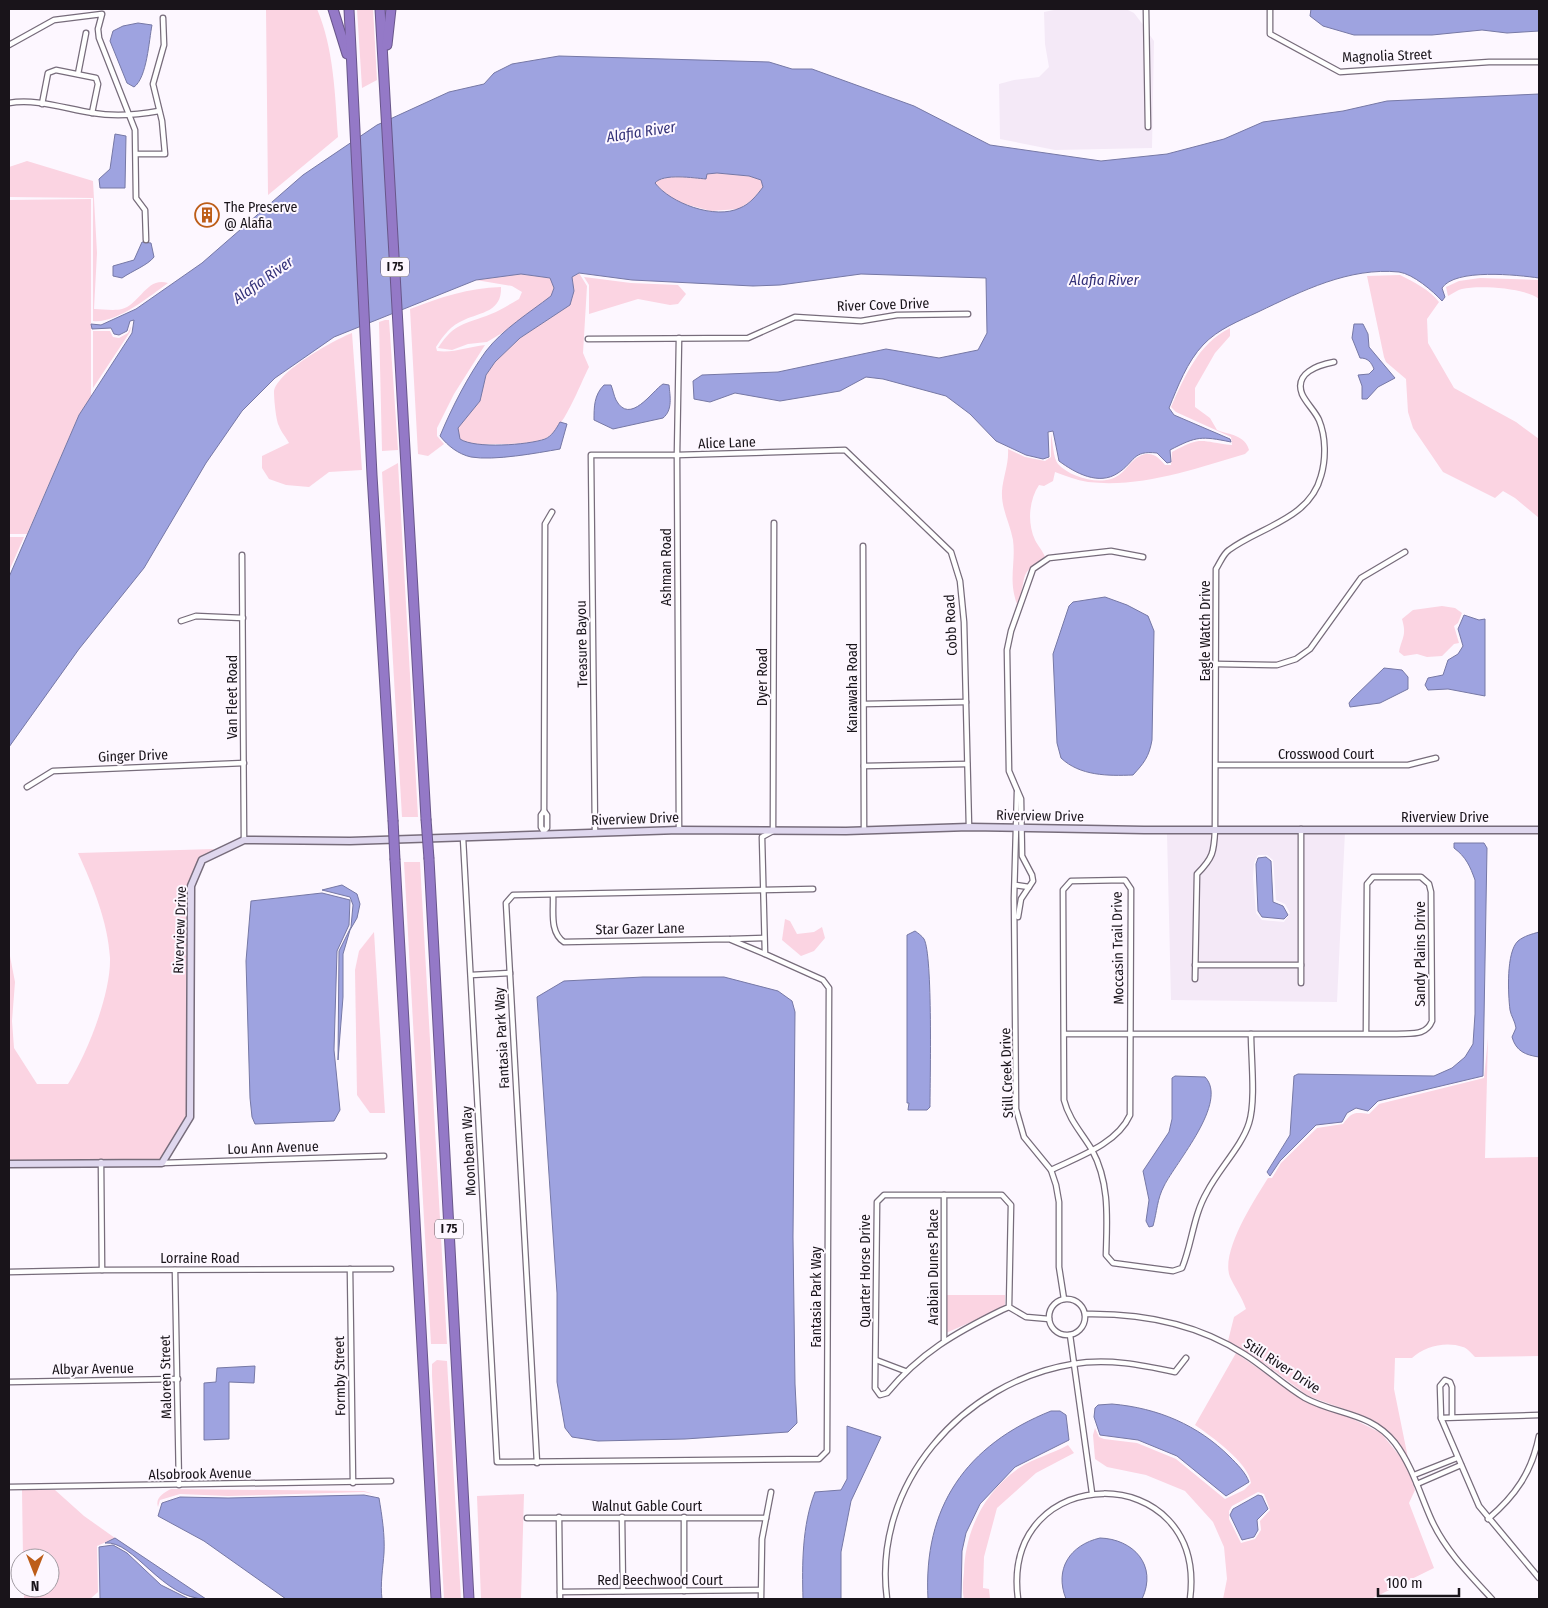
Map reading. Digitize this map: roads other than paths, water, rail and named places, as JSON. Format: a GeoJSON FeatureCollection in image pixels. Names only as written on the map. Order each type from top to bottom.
{"type":"FeatureCollection","features":[{"type":"Feature","properties":{"kind":"highway"},"geometry":{"type":"LineString","coordinates":[[333,9],[352,74]]}},
{"type":"Feature","properties":{"kind":"highway","name":"I 75"},"geometry":{"type":"LineString","coordinates":[[349,9],[372,475],[436,1599]]}},
{"type":"Feature","properties":{"kind":"highway","name":"I 75"},"geometry":{"type":"LineString","coordinates":[[380,9],[469,1599]]}},
{"type":"Feature","properties":{"kind":"highway"},"geometry":{"type":"LineString","coordinates":[[384,71],[391,9]]}},
{"type":"Feature","properties":{"kind":"street"},"geometry":{"type":"LineString","coordinates":[[1146,9],[1148,127]]}},
{"type":"Feature","properties":{"kind":"street","name":"Magnolia Street"},"geometry":{"type":"LineString","coordinates":[[1270,9],[1270,34],[1340,72],[1488,62],[1539,62]]}},
{"type":"Feature","properties":{"kind":"street"},"geometry":{"type":"LineString","coordinates":[[9,45],[54,20],[102,14],[98,28],[99,38],[135,130],[137,154],[136,198],[146,210],[146,240]]}},
{"type":"Feature","properties":{"kind":"street"},"geometry":{"type":"LineString","coordinates":[[137,154],[165,154],[153,84],[164,45],[163,18]]}},
{"type":"Feature","properties":{"kind":"street"},"geometry":{"type":"LineString","coordinates":[[78,74],[86,33]]}},
{"type":"Feature","properties":{"kind":"street"},"geometry":{"type":"LineString","coordinates":[[42,104],[46,78],[50,71],[56,70],[93,76],[98,81],[92,113]]}},
{"type":"Feature","properties":{"kind":"street"},"geometry":{"type":"LineString","coordinates":[[9,102],[25,101],[92,113],[131,116],[159,111]]}},
{"type":"Feature","properties":{"kind":"street","name":"River Cove Drive"},"geometry":{"type":"LineString","coordinates":[[679,338],[748,338],[795,317],[861,320],[897,315],[968,314]]}},
{"type":"Feature","properties":{"kind":"street"},"geometry":{"type":"LineString","coordinates":[[588,339],[679,338]]}},
{"type":"Feature","properties":{"kind":"street","name":"Ashman Road"},"geometry":{"type":"LineString","coordinates":[[679,338],[677,455],[679,830]]}},
{"type":"Feature","properties":{"kind":"street","name":"Eagle Watch Drive"},"geometry":{"type":"LineString","coordinates":[[1195,979],[1197,874],[1208,863],[1214,852],[1216,830],[1216,569],[1227,551],[1289,518],[1308,501],[1321,478],[1325,448],[1318,420],[1302,394],[1300,384],[1307,371],[1318,365],[1334,362]]}},
{"type":"Feature","properties":{"kind":"street","name":"Alice Lane"},"geometry":{"type":"LineString","coordinates":[[591,455],[677,455],[845,450],[859,461]]}},
{"type":"Feature","properties":{"kind":"street","name":"Treasure Bayou"},"geometry":{"type":"LineString","coordinates":[[591,455],[595,833]]}},
{"type":"Feature","properties":{"kind":"street","name":"Cobb Road"},"geometry":{"type":"LineString","coordinates":[[859,461],[951,552],[960,581],[964,622],[969,827]]}},
{"type":"Feature","properties":{"kind":"street"},"geometry":{"type":"LineString","coordinates":[[544,833],[547,828],[547,815],[544,811],[545,524],[552,512]]}},
{"type":"Feature","properties":{"kind":"street","name":"Dyer Road"},"geometry":{"type":"LineString","coordinates":[[774,524],[774,831]]}},
{"type":"Feature","properties":{"kind":"street","name":"Kanawaha Road"},"geometry":{"type":"LineString","coordinates":[[863,546],[864,830]]}},
{"type":"Feature","properties":{"kind":"street"},"geometry":{"type":"LineString","coordinates":[[1016,884],[1029,887],[1033,881],[1032,875],[1022,856],[1017,792],[1009,771],[1007,650],[1011,631],[1033,569],[1049,558],[1111,551],[1143,557]]}},
{"type":"Feature","properties":{"kind":"street"},"geometry":{"type":"LineString","coordinates":[[1217,664],[1277,665],[1296,659],[1310,649],[1361,578],[1405,552]]}},
{"type":"Feature","properties":{"kind":"street","name":"Van Fleet Road"},"geometry":{"type":"LineString","coordinates":[[242,555],[244,840]]}},
{"type":"Feature","properties":{"kind":"street"},"geometry":{"type":"LineString","coordinates":[[181,621],[196,616],[243,618]]}},
{"type":"Feature","properties":{"kind":"street"},"geometry":{"type":"LineString","coordinates":[[864,704],[966,702]]}},
{"type":"Feature","properties":{"kind":"street","name":"Crosswood Court"},"geometry":{"type":"LineString","coordinates":[[1216,766],[1408,765],[1436,758]]}},
{"type":"Feature","properties":{"kind":"street","name":"Ginger Drive"},"geometry":{"type":"LineString","coordinates":[[27,787],[53,771],[244,763]]}},
{"type":"Feature","properties":{"kind":"street"},"geometry":{"type":"LineString","coordinates":[[864,766],[967,764]]}},
{"type":"Feature","properties":{"kind":"street","name":"Riverview Drive"},"geometry":{"type":"LineString","coordinates":[[162,1163],[190,1117],[191,886],[202,860],[244,840],[350,841],[463,838],[544,833],[679,830],[864,830],[969,827],[1216,830],[1539,830]]}},
{"type":"Feature","properties":{"kind":"street","name":"Still Creek Drive"},"geometry":{"type":"LineString","coordinates":[[1019,827],[1016,884],[1016,1109],[1024,1137],[1051,1170],[1059,1202],[1059,1267],[1064,1299]]}},
{"type":"Feature","properties":{"kind":"street"},"geometry":{"type":"LineString","coordinates":[[1301,829],[1301,984]]}},
{"type":"Feature","properties":{"kind":"street"},"geometry":{"type":"LineString","coordinates":[[765,954],[762,837],[774,831]]}},
{"type":"Feature","properties":{"kind":"street","name":"Moonbeam Way"},"geometry":{"type":"LineString","coordinates":[[463,838],[496,1462]]}},
{"type":"Feature","properties":{"kind":"street","name":"Sandy Plains Drive"},"geometry":{"type":"LineString","coordinates":[[1065,1034],[1366,1034],[1422,1033],[1429,1028],[1432,1021],[1431,892],[1429,884],[1421,877],[1373,877],[1367,884],[1366,1034]]}},
{"type":"Feature","properties":{"kind":"street","name":"Moccasin Trail Drive"},"geometry":{"type":"LineString","coordinates":[[1051,1170],[1092,1150],[1120,1132],[1130,1115],[1131,889],[1125,880],[1071,882],[1064,890],[1064,1100],[1073,1123],[1092,1150],[1102,1172],[1106,1191],[1106,1255],[1113,1263],[1173,1271],[1182,1268],[1188,1253],[1195,1222],[1206,1193],[1249,1124],[1252,1034]]}},
{"type":"Feature","properties":{"kind":"street","name":"Still Creek Drive"},"geometry":{"type":"LineString","coordinates":[[1016,923],[1021,899],[1029,887]]}},
{"type":"Feature","properties":{"kind":"street","name":"Fantasia Park Way"},"geometry":{"type":"LineString","coordinates":[[537,1462],[506,903],[513,896],[553,894],[813,889]]}},
{"type":"Feature","properties":{"kind":"street","name":"Star Gazer Lane"},"geometry":{"type":"LineString","coordinates":[[553,894],[554,931],[558,938],[564,942],[729,939],[765,954]]}},
{"type":"Feature","properties":{"kind":"street"},"geometry":{"type":"LineString","coordinates":[[729,939],[764,938]]}},
{"type":"Feature","properties":{"kind":"street","name":"Fantasia Park Way"},"geometry":{"type":"LineString","coordinates":[[496,1462],[819,1459],[827,1451],[829,988],[823,980],[765,954]]}},
{"type":"Feature","properties":{"kind":"street"},"geometry":{"type":"LineString","coordinates":[[1195,965],[1301,965]]}},
{"type":"Feature","properties":{"kind":"street"},"geometry":{"type":"LineString","coordinates":[[471,974],[510,973]]}},
{"type":"Feature","properties":{"kind":"street","name":"Lou Ann Avenue"},"geometry":{"type":"LineString","coordinates":[[162,1163],[384,1156]]}},
{"type":"Feature","properties":{"kind":"street"},"geometry":{"type":"LineString","coordinates":[[101,1162],[102,1270]]}},
{"type":"Feature","properties":{"kind":"street"},"geometry":{"type":"LineString","coordinates":[[9,1164],[162,1163]]}},
{"type":"Feature","properties":{"kind":"street","name":"Quarter Horse Drive"},"geometry":{"type":"LineString","coordinates":[[884,1195],[1002,1195],[1007,1198],[1011,1205],[1009,1308],[944,1340],[905,1371],[887,1394],[880,1395],[875,1388],[877,1202],[884,1195]]}},
{"type":"Feature","properties":{"kind":"street","name":"Arabian Dunes Place"},"geometry":{"type":"LineString","coordinates":[[944,1195],[944,1340]]}},
{"type":"Feature","properties":{"kind":"street","name":"Formby Street"},"geometry":{"type":"LineString","coordinates":[[350,1269],[353,1483]]}},
{"type":"Feature","properties":{"kind":"street","name":"Lorraine Road"},"geometry":{"type":"LineString","coordinates":[[9,1272],[390,1269]]}},
{"type":"Feature","properties":{"kind":"street","name":"Maloren Street"},"geometry":{"type":"LineString","coordinates":[[175,1270],[179,1485]]}},
{"type":"Feature","properties":{"kind":"street"},"geometry":{"type":"LineString","coordinates":[[1064,1299],[1070,1299],[1080,1304],[1085,1314],[1085,1320],[1080,1330],[1070,1334],[1058,1332],[1049,1319],[1054,1304],[1064,1299]]}},
{"type":"Feature","properties":{"kind":"street"},"geometry":{"type":"LineString","coordinates":[[1009,1308],[1026,1317],[1049,1319]]}},
{"type":"Feature","properties":{"kind":"street","name":"Still River Drive"},"geometry":{"type":"LineString","coordinates":[[1085,1314],[1146,1317],[1187,1326],[1216,1338],[1250,1357],[1306,1398],[1368,1421],[1382,1431],[1405,1458],[1444,1543],[1492,1599]]}},
{"type":"Feature","properties":{"kind":"street"},"geometry":{"type":"LineString","coordinates":[[1070,1334],[1092,1493]]}},
{"type":"Feature","properties":{"kind":"street"},"geometry":{"type":"LineString","coordinates":[[887,1599],[886,1566],[890,1536],[899,1504],[919,1465],[940,1436],[963,1413],[986,1396],[1012,1382],[1038,1372],[1074,1364],[1104,1361],[1134,1364],[1175,1372],[1186,1358]]}},
{"type":"Feature","properties":{"kind":"street"},"geometry":{"type":"LineString","coordinates":[[876,1360],[905,1371]]}},
{"type":"Feature","properties":{"kind":"street","name":"Albyar Avenue"},"geometry":{"type":"LineString","coordinates":[[9,1382],[178,1379]]}},
{"type":"Feature","properties":{"kind":"street"},"geometry":{"type":"LineString","coordinates":[[1452,1417],[1452,1387],[1450,1382],[1445,1380],[1440,1386],[1441,1418],[1479,1506],[1539,1578]]}},
{"type":"Feature","properties":{"kind":"street"},"geometry":{"type":"LineString","coordinates":[[1441,1418],[1539,1415]]}},
{"type":"Feature","properties":{"kind":"street"},"geometry":{"type":"LineString","coordinates":[[1488,1519],[1518,1489],[1529,1470],[1539,1436]]}},
{"type":"Feature","properties":{"kind":"street"},"geometry":{"type":"LineString","coordinates":[[1414,1475],[1458,1458]]}},
{"type":"Feature","properties":{"kind":"street"},"geometry":{"type":"LineString","coordinates":[[1417,1484],[1461,1465]]}},
{"type":"Feature","properties":{"kind":"street"},"geometry":{"type":"LineString","coordinates":[[1433,1468],[1436,1476]]}},
{"type":"Feature","properties":{"kind":"street","name":"Alsobrook Avenue"},"geometry":{"type":"LineString","coordinates":[[9,1487],[391,1481]]}},
{"type":"Feature","properties":{"kind":"street"},"geometry":{"type":"LineString","coordinates":[[761,1599],[762,1538],[771,1492]]}},
{"type":"Feature","properties":{"kind":"street"},"geometry":{"type":"LineString","coordinates":[[1018,1599],[1018,1564],[1021,1552],[1035,1526],[1056,1507],[1092,1493],[1114,1493],[1135,1498],[1168,1521],[1183,1542],[1190,1560],[1192,1576],[1190,1599]]}},
{"type":"Feature","properties":{"kind":"street"},"geometry":{"type":"LineString","coordinates":[[559,1517],[560,1599]]}},
{"type":"Feature","properties":{"kind":"street"},"geometry":{"type":"LineString","coordinates":[[622,1517],[623,1591]]}},
{"type":"Feature","properties":{"kind":"street"},"geometry":{"type":"LineString","coordinates":[[684,1517],[684,1591]]}},
{"type":"Feature","properties":{"kind":"street","name":"Walnut Gable Court"},"geometry":{"type":"LineString","coordinates":[[527,1518],[766,1518]]}},
{"type":"Feature","properties":{"kind":"street"},"geometry":{"type":"LineString","coordinates":[[1535,1573],[1539,1569]]}},
{"type":"Feature","properties":{"kind":"street","name":"Red Beechwood Court"},"geometry":{"type":"LineString","coordinates":[[560,1592],[760,1590]]}},
{"type":"Feature","properties":{"kind":"water"},"geometry":{"type":"Polygon","coordinates":[[[1311,9],[1539,9],[1539,31],[1507,33],[1482,30],[1432,35],[1354,35],[1323,26],[1310,16],[1311,9]]]}},
{"type":"Feature","properties":{"kind":"water"},"geometry":{"type":"Polygon","coordinates":[[[138,23],[152,25],[145,67],[142,76],[134,87],[127,83],[110,41],[113,31],[123,26],[138,23]]]}},
{"type":"Feature","properties":{"kind":"water","name":"Alafia River"},"geometry":{"type":"Polygon","coordinates":[[[559,56],[769,62],[792,69],[812,69],[914,106],[990,145],[1101,161],[1167,154],[1224,139],[1263,122],[1343,111],[1387,101],[1539,94],[1539,278],[1488,274],[1460,278],[1449,282],[1442,288],[1445,297],[1442,301],[1416,279],[1404,273],[1380,271],[1362,273],[1326,282],[1292,296],[1215,334],[1192,359],[1176,391],[1169,408],[1174,415],[1230,439],[1231,442],[1199,438],[1170,450],[1171,462],[1167,463],[1157,453],[1143,453],[1134,458],[1118,473],[1111,477],[1103,478],[1087,476],[1072,470],[1059,461],[1053,431],[1048,432],[1049,457],[1043,459],[1026,455],[996,441],[970,414],[946,396],[883,379],[866,377],[840,391],[780,401],[735,393],[710,402],[694,399],[693,381],[702,375],[778,372],[886,349],[939,358],[978,350],[987,333],[986,278],[861,274],[780,285],[753,286],[632,280],[579,273],[572,277],[574,291],[570,305],[520,338],[495,362],[486,375],[480,401],[458,428],[460,439],[467,442],[489,445],[515,444],[545,439],[552,434],[560,422],[567,424],[560,449],[503,457],[480,458],[466,456],[446,443],[440,436],[461,392],[479,361],[493,343],[551,296],[554,288],[550,278],[521,274],[476,280],[334,337],[275,378],[242,411],[206,463],[144,568],[79,649],[9,747],[9,577],[79,415],[132,333],[134,320],[130,321],[127,331],[119,335],[114,334],[111,328],[92,329],[91,324],[101,325],[136,309],[202,263],[303,175],[377,125],[449,92],[484,84],[494,73],[512,64],[559,56]],[[717,173],[707,174],[706,179],[671,177],[655,183],[671,197],[682,203],[706,211],[718,212],[740,208],[756,196],[763,187],[761,180],[749,176],[717,173]]]}},
{"type":"Feature","properties":{"kind":"water"},"geometry":{"type":"Polygon","coordinates":[[[115,134],[126,136],[125,188],[100,188],[99,179],[110,169],[115,134]]]}},
{"type":"Feature","properties":{"kind":"water"},"geometry":{"type":"Polygon","coordinates":[[[142,242],[151,243],[154,257],[122,278],[113,276],[113,266],[134,260],[142,242]]]}},
{"type":"Feature","properties":{"kind":"water"},"geometry":{"type":"Polygon","coordinates":[[[1354,324],[1363,324],[1368,334],[1369,347],[1395,378],[1378,387],[1367,399],[1362,399],[1362,386],[1358,375],[1369,374],[1374,369],[1369,361],[1360,358],[1352,338],[1354,324]]]}},
{"type":"Feature","properties":{"kind":"water"},"geometry":{"type":"Polygon","coordinates":[[[663,384],[669,385],[670,407],[663,418],[613,429],[594,420],[596,397],[604,385],[611,385],[616,400],[622,407],[628,409],[641,404],[663,384]]]}},
{"type":"Feature","properties":{"kind":"water"},"geometry":{"type":"Polygon","coordinates":[[[1105,597],[1127,605],[1148,616],[1154,631],[1152,740],[1146,759],[1133,775],[1104,775],[1086,772],[1061,758],[1057,743],[1053,654],[1069,606],[1073,602],[1105,597]]]}},
{"type":"Feature","properties":{"kind":"water"},"geometry":{"type":"Polygon","coordinates":[[[1464,615],[1479,620],[1485,619],[1485,696],[1448,689],[1428,690],[1425,685],[1428,678],[1443,675],[1448,660],[1458,654],[1463,646],[1458,629],[1464,615]]]}},
{"type":"Feature","properties":{"kind":"water"},"geometry":{"type":"Polygon","coordinates":[[[1384,668],[1402,670],[1408,677],[1408,689],[1380,703],[1350,707],[1349,703],[1352,699],[1384,668]]]}},
{"type":"Feature","properties":{"kind":"water"},"geometry":{"type":"Polygon","coordinates":[[[1454,843],[1484,843],[1487,848],[1483,1076],[1378,1101],[1368,1111],[1356,1108],[1347,1113],[1342,1122],[1316,1125],[1280,1161],[1270,1176],[1267,1172],[1290,1135],[1294,1076],[1298,1074],[1434,1076],[1452,1068],[1465,1057],[1473,1044],[1475,1014],[1475,880],[1467,862],[1454,848],[1454,843]]]}},
{"type":"Feature","properties":{"kind":"water"},"geometry":{"type":"Polygon","coordinates":[[[1266,857],[1271,861],[1273,902],[1283,906],[1288,915],[1284,919],[1262,917],[1258,911],[1256,864],[1258,858],[1266,857]]]}},
{"type":"Feature","properties":{"kind":"water"},"geometry":{"type":"Polygon","coordinates":[[[342,885],[357,894],[360,904],[357,918],[350,930],[343,954],[343,997],[338,1060],[339,951],[351,927],[353,905],[350,897],[322,890],[342,885]]]}},
{"type":"Feature","properties":{"kind":"water"},"geometry":{"type":"Polygon","coordinates":[[[322,893],[350,900],[349,925],[337,951],[334,1050],[340,1110],[334,1121],[255,1124],[252,1117],[250,1098],[246,961],[251,901],[322,893]]]}},
{"type":"Feature","properties":{"kind":"water"},"geometry":{"type":"Polygon","coordinates":[[[915,931],[924,939],[929,968],[930,1107],[927,1110],[908,1110],[909,1103],[907,1103],[907,935],[915,931]]]}},
{"type":"Feature","properties":{"kind":"water"},"geometry":{"type":"Polygon","coordinates":[[[1539,932],[1539,1057],[1522,1052],[1514,1042],[1512,1037],[1516,1028],[1510,1010],[1508,984],[1511,954],[1514,946],[1528,935],[1539,932]]]}},
{"type":"Feature","properties":{"kind":"water"},"geometry":{"type":"Polygon","coordinates":[[[643,977],[724,977],[778,991],[792,1001],[795,1012],[793,1237],[797,1423],[788,1432],[685,1439],[598,1441],[572,1437],[565,1428],[557,1382],[557,1293],[537,997],[564,981],[643,977]]]}},
{"type":"Feature","properties":{"kind":"water"},"geometry":{"type":"Polygon","coordinates":[[[1175,1076],[1205,1077],[1211,1088],[1210,1101],[1206,1116],[1198,1132],[1164,1186],[1158,1201],[1153,1226],[1149,1227],[1146,1221],[1149,1200],[1143,1171],[1169,1132],[1172,1119],[1172,1078],[1175,1076]]]}},
{"type":"Feature","properties":{"kind":"water"},"geometry":{"type":"Polygon","coordinates":[[[255,1366],[254,1383],[229,1382],[229,1439],[204,1440],[204,1383],[216,1382],[217,1368],[255,1366]]]}},
{"type":"Feature","properties":{"kind":"water"},"geometry":{"type":"Polygon","coordinates":[[[1112,1404],[1145,1409],[1191,1427],[1230,1457],[1244,1472],[1249,1482],[1226,1496],[1177,1456],[1138,1440],[1100,1435],[1094,1417],[1095,1408],[1098,1405],[1112,1404]]]}},
{"type":"Feature","properties":{"kind":"water"},"geometry":{"type":"Polygon","coordinates":[[[1051,1411],[1060,1411],[1066,1415],[1069,1440],[1015,1467],[980,1504],[966,1533],[962,1551],[961,1599],[928,1599],[928,1566],[933,1536],[942,1508],[956,1483],[973,1461],[995,1442],[1021,1425],[1051,1411]]]}},
{"type":"Feature","properties":{"kind":"water"},"geometry":{"type":"Polygon","coordinates":[[[847,1426],[881,1437],[851,1501],[841,1552],[841,1599],[803,1599],[805,1531],[811,1505],[815,1492],[841,1490],[847,1479],[847,1426]]]}},
{"type":"Feature","properties":{"kind":"water"},"geometry":{"type":"Polygon","coordinates":[[[364,1495],[379,1498],[384,1539],[381,1582],[382,1599],[286,1599],[204,1541],[158,1516],[162,1503],[180,1497],[228,1498],[364,1495]]]}},
{"type":"Feature","properties":{"kind":"water"},"geometry":{"type":"Polygon","coordinates":[[[1258,1495],[1262,1496],[1268,1509],[1257,1520],[1258,1530],[1254,1537],[1242,1540],[1230,1515],[1233,1509],[1258,1495]]]}},
{"type":"Feature","properties":{"kind":"water"},"geometry":{"type":"Polygon","coordinates":[[[115,1538],[206,1599],[190,1596],[176,1590],[127,1550],[105,1543],[115,1538]]]}},
{"type":"Feature","properties":{"kind":"water"},"geometry":{"type":"Polygon","coordinates":[[[1100,1538],[1123,1543],[1139,1556],[1147,1575],[1142,1599],[1066,1599],[1062,1578],[1067,1560],[1080,1546],[1100,1538]]]}},
{"type":"Feature","properties":{"kind":"water"},"geometry":{"type":"Polygon","coordinates":[[[113,1545],[127,1553],[161,1585],[189,1599],[100,1599],[99,1547],[113,1545]]]}},
{"type":"Feature","properties":{"kind":"place","name":"The Preserve @ Alafia"},"geometry":{"type":"Point","coordinates":[207,215]}}]}
